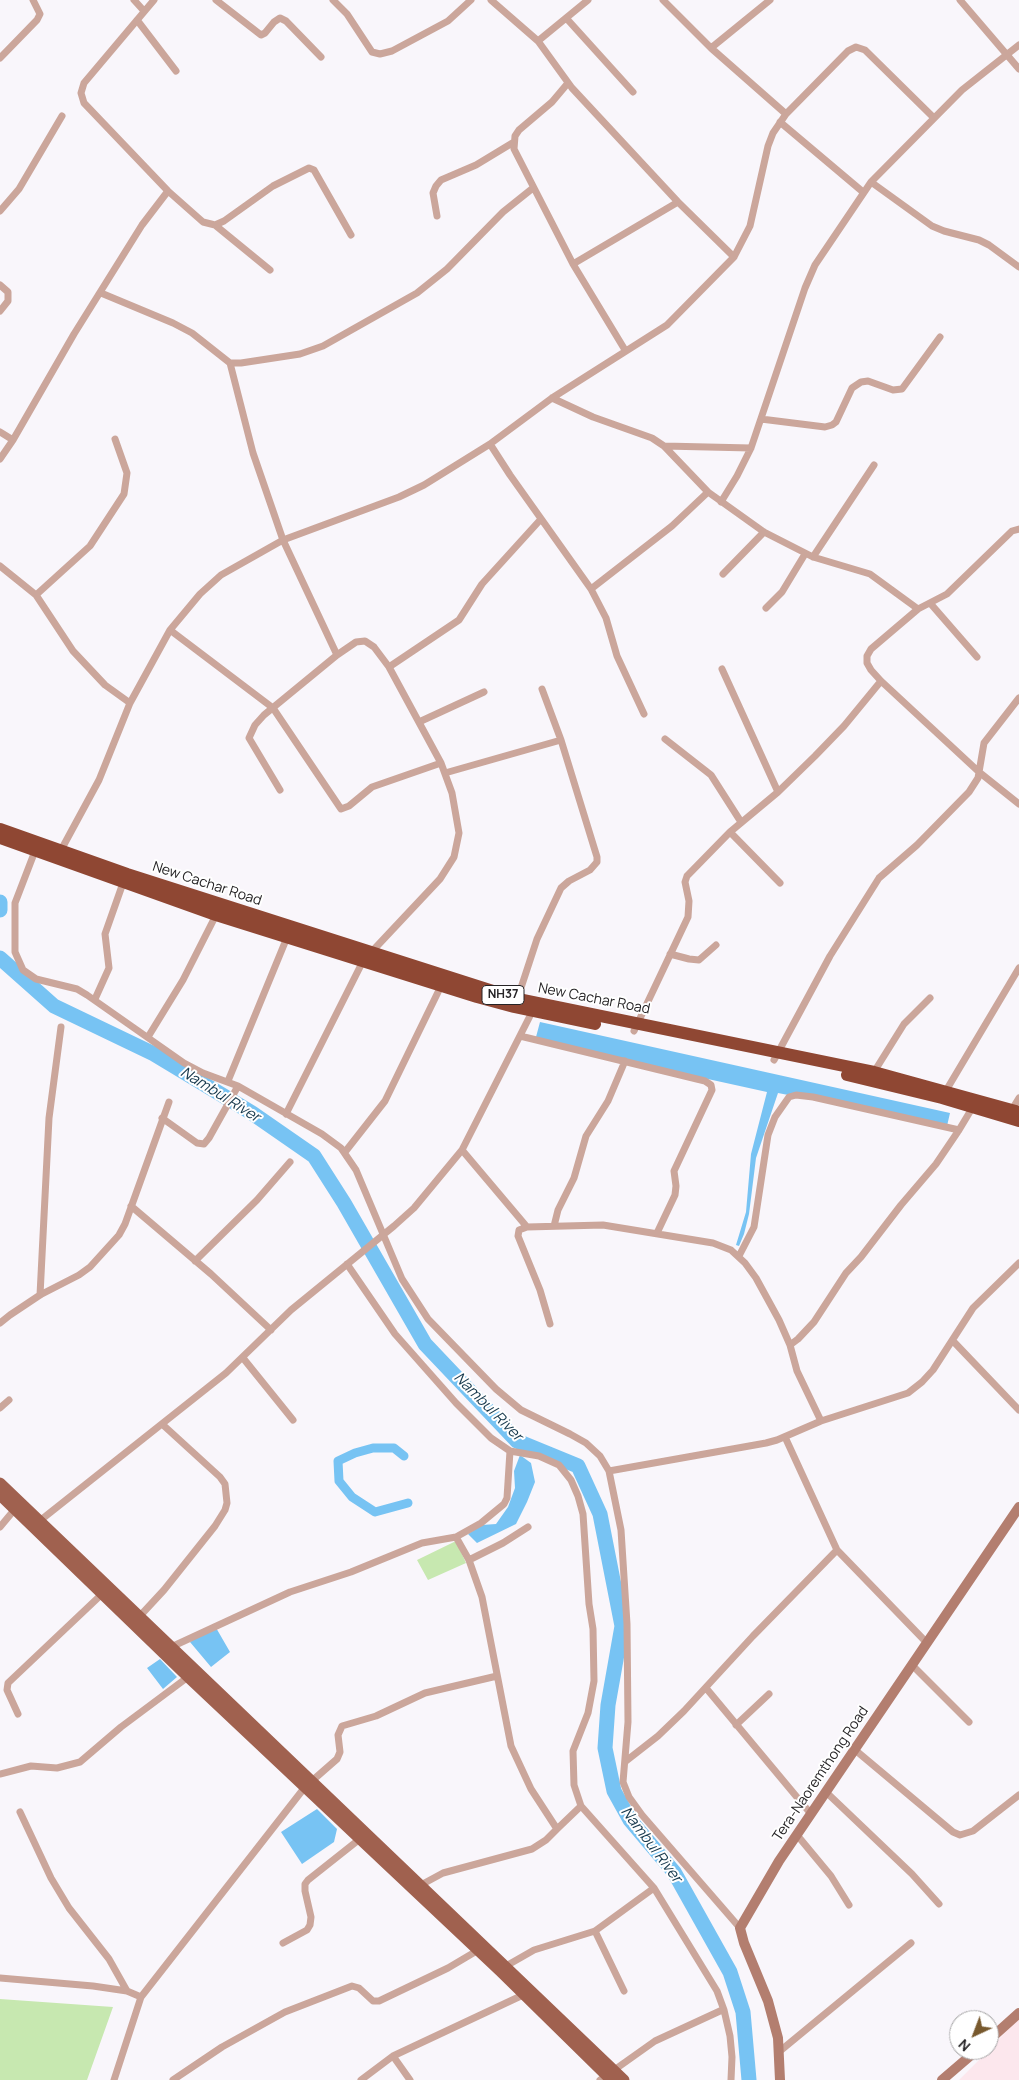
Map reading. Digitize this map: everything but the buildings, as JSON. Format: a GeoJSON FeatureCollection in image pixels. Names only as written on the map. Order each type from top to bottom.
{"type":"FeatureCollection","features":[{"type":"Feature","properties":{"kind":"highway","name":"New Cachar Road"},"geometry":{"type":"LineString","coordinates":[[0,829],[123,884],[197,903],[216,915],[289,932]]}},
{"type":"Feature","properties":{"kind":"highway","name":"New Cachar Road"},"geometry":{"type":"LineString","coordinates":[[0,838],[35,851],[58,854],[197,903],[516,1003]]}},
{"type":"Feature","properties":{"kind":"highway","name":"New Cachar Road"},"geometry":{"type":"LineString","coordinates":[[368,956],[441,986],[776,1056],[944,1094]]}},
{"type":"Feature","properties":{"kind":"highway","name":"New Cachar Road"},"geometry":{"type":"LineString","coordinates":[[776,1056],[874,1072],[1014,1115]]}},
{"type":"Feature","properties":{"kind":"main road"},"geometry":{"type":"LineString","coordinates":[[0,1483],[102,1594],[166,1650],[418,1887],[481,1948],[523,1995],[608,2076],[624,2080]]}},
{"type":"Feature","properties":{"kind":"main road"},"geometry":{"type":"LineString","coordinates":[[0,1495],[15,1509],[36,1523],[139,1617],[188,1677],[308,1784],[361,1838],[418,1887]]}},
{"type":"Feature","properties":{"kind":"main road"},"geometry":{"type":"LineString","coordinates":[[481,1948],[506,1966],[608,2076]]}},
{"type":"Feature","properties":{"kind":"street"},"geometry":{"type":"LineString","coordinates":[[0,58],[37,20],[40,14],[37,4],[33,0]]}},
{"type":"Feature","properties":{"kind":"street"},"geometry":{"type":"LineString","coordinates":[[134,0],[144,11]]}},
{"type":"Feature","properties":{"kind":"street"},"geometry":{"type":"LineString","coordinates":[[154,0],[84,84],[81,93],[84,102],[168,191],[203,222],[215,225],[270,270]]}},
{"type":"Feature","properties":{"kind":"street"},"geometry":{"type":"LineString","coordinates":[[216,0],[260,35],[265,33],[280,18],[286,21],[321,57]]}},
{"type":"Feature","properties":{"kind":"street"},"geometry":{"type":"LineString","coordinates":[[333,0],[347,14],[372,52],[380,54],[396,49],[448,21],[471,0]]}},
{"type":"Feature","properties":{"kind":"street"},"geometry":{"type":"LineString","coordinates":[[491,0],[538,41],[568,83],[678,202],[734,257]]}},
{"type":"Feature","properties":{"kind":"street"},"geometry":{"type":"LineString","coordinates":[[538,41],[588,0]]}},
{"type":"Feature","properties":{"kind":"street"},"geometry":{"type":"LineString","coordinates":[[664,0],[711,48],[786,114]]}},
{"type":"Feature","properties":{"kind":"street"},"geometry":{"type":"LineString","coordinates":[[711,48],[770,0]]}},
{"type":"Feature","properties":{"kind":"street"},"geometry":{"type":"LineString","coordinates":[[960,0],[1007,53],[1019,70]]}},
{"type":"Feature","properties":{"kind":"street"},"geometry":{"type":"LineString","coordinates":[[567,19],[633,92]]}},
{"type":"Feature","properties":{"kind":"street"},"geometry":{"type":"LineString","coordinates":[[137,20],[176,71]]}},
{"type":"Feature","properties":{"kind":"street"},"geometry":{"type":"LineString","coordinates":[[721,502],[751,448],[805,288],[815,266],[863,192],[933,117],[962,90],[1019,45]]}},
{"type":"Feature","properties":{"kind":"street"},"geometry":{"type":"LineString","coordinates":[[58,854],[99,780],[130,703],[170,630],[200,594],[221,575],[282,540],[398,497],[432,481],[490,444],[552,398],[667,325],[734,257],[750,226],[768,146],[780,122],[848,51],[856,47],[865,50],[933,117]]}},
{"type":"Feature","properties":{"kind":"street"},"geometry":{"type":"LineString","coordinates":[[568,83],[552,102],[519,130],[514,142],[516,154],[573,264],[625,350]]}},
{"type":"Feature","properties":{"kind":"street"},"geometry":{"type":"LineString","coordinates":[[0,211],[19,189],[62,116]]}},
{"type":"Feature","properties":{"kind":"street"},"geometry":{"type":"LineString","coordinates":[[780,122],[863,192]]}},
{"type":"Feature","properties":{"kind":"street"},"geometry":{"type":"LineString","coordinates":[[437,216],[433,193],[436,186],[442,180],[476,165],[514,142]]}},
{"type":"Feature","properties":{"kind":"street"},"geometry":{"type":"LineString","coordinates":[[215,225],[224,221],[273,186],[309,168],[314,170],[351,235]]}},
{"type":"Feature","properties":{"kind":"street"},"geometry":{"type":"LineString","coordinates":[[872,182],[932,226],[979,240],[1019,267]]}},
{"type":"Feature","properties":{"kind":"street"},"geometry":{"type":"LineString","coordinates":[[101,292],[192,333],[230,362],[241,363],[311,352],[418,293],[447,269],[503,212],[533,188]]}},
{"type":"Feature","properties":{"kind":"street"},"geometry":{"type":"LineString","coordinates":[[0,459],[13,440],[74,334],[142,225],[168,191]]}},
{"type":"Feature","properties":{"kind":"street"},"geometry":{"type":"LineString","coordinates":[[573,264],[678,202]]}},
{"type":"Feature","properties":{"kind":"street"},"geometry":{"type":"LineString","coordinates":[[0,284],[8,292],[8,301],[0,311]]}},
{"type":"Feature","properties":{"kind":"street"},"geometry":{"type":"LineString","coordinates":[[761,419],[825,427],[832,426],[836,422],[852,388],[861,382],[868,381],[893,390],[902,389],[940,337]]}},
{"type":"Feature","properties":{"kind":"street"},"geometry":{"type":"LineString","coordinates":[[230,362],[253,453],[282,540],[337,655]]}},
{"type":"Feature","properties":{"kind":"street"},"geometry":{"type":"LineString","coordinates":[[552,398],[593,417],[652,438],[664,446],[708,492],[764,532],[805,554],[870,574],[918,608]]}},
{"type":"Feature","properties":{"kind":"street"},"geometry":{"type":"LineString","coordinates":[[0,432],[13,440]]}},
{"type":"Feature","properties":{"kind":"street"},"geometry":{"type":"LineString","coordinates":[[36,595],[90,546],[124,494],[127,474],[115,439]]}},
{"type":"Feature","properties":{"kind":"street"},"geometry":{"type":"LineString","coordinates":[[490,444],[591,590],[606,618],[617,656],[644,714]]}},
{"type":"Feature","properties":{"kind":"street"},"geometry":{"type":"LineString","coordinates":[[664,446],[751,448]]}},
{"type":"Feature","properties":{"kind":"street"},"geometry":{"type":"LineString","coordinates":[[814,557],[874,465]]}},
{"type":"Feature","properties":{"kind":"street"},"geometry":{"type":"LineString","coordinates":[[591,590],[672,526],[708,492]]}},
{"type":"Feature","properties":{"kind":"street"},"geometry":{"type":"LineString","coordinates":[[389,667],[459,620],[482,584],[541,519]]}},
{"type":"Feature","properties":{"kind":"street"},"geometry":{"type":"LineString","coordinates":[[1019,529],[1012,531],[947,594],[918,608],[871,649],[867,656],[867,663],[881,681],[979,772],[1019,804]]}},
{"type":"Feature","properties":{"kind":"street"},"geometry":{"type":"LineString","coordinates":[[723,574],[764,532]]}},
{"type":"Feature","properties":{"kind":"street"},"geometry":{"type":"LineString","coordinates":[[766,608],[782,592],[805,554]]}},
{"type":"Feature","properties":{"kind":"street"},"geometry":{"type":"LineString","coordinates":[[0,566],[36,595],[73,651],[105,685],[130,703]]}},
{"type":"Feature","properties":{"kind":"street"},"geometry":{"type":"LineString","coordinates":[[930,603],[977,657]]}},
{"type":"Feature","properties":{"kind":"street"},"geometry":{"type":"LineString","coordinates":[[170,630],[272,708],[340,809],[349,806],[372,787],[441,763]]}},
{"type":"Feature","properties":{"kind":"street"},"geometry":{"type":"LineString","coordinates":[[280,790],[249,738],[255,726],[272,708],[337,655],[356,642],[365,641],[374,647],[389,667],[441,763],[452,793],[459,833],[454,857],[440,879],[368,956],[286,1114]]}},
{"type":"Feature","properties":{"kind":"street"},"geometry":{"type":"LineString","coordinates":[[722,669],[778,792]]}},
{"type":"Feature","properties":{"kind":"street"},"geometry":{"type":"LineString","coordinates":[[636,1028],[688,916],[687,876],[730,832],[778,792],[844,726],[881,681]]}},
{"type":"Feature","properties":{"kind":"street"},"geometry":{"type":"LineString","coordinates":[[516,1003],[537,939],[561,888],[569,880],[594,867],[597,862],[561,740],[542,689]]}},
{"type":"Feature","properties":{"kind":"street"},"geometry":{"type":"LineString","coordinates":[[420,722],[484,692]]}},
{"type":"Feature","properties":{"kind":"street"},"geometry":{"type":"LineString","coordinates":[[776,1056],[830,956],[879,878],[917,845],[969,792],[979,772],[984,743],[1019,698]]}},
{"type":"Feature","properties":{"kind":"street"},"geometry":{"type":"LineString","coordinates":[[665,739],[711,775],[741,822]]}},
{"type":"Feature","properties":{"kind":"street"},"geometry":{"type":"LineString","coordinates":[[445,773],[561,740]]}},
{"type":"Feature","properties":{"kind":"street"},"geometry":{"type":"LineString","coordinates":[[730,832],[780,883]]}},
{"type":"Feature","properties":{"kind":"street"},"geometry":{"type":"LineString","coordinates":[[35,851],[15,903],[16,959],[23,970],[30,976],[77,989],[95,999],[190,1066],[203,1073],[228,1081],[237,1088],[322,1134],[345,1152],[356,1170],[402,1279],[428,1319],[496,1389],[521,1410],[586,1443],[600,1456],[609,1471],[621,1530],[626,1614],[628,1722],[623,1782],[629,1797],[671,1850],[740,1928],[744,1943],[770,2008],[780,2052],[780,2080]]}},
{"type":"Feature","properties":{"kind":"street"},"geometry":{"type":"LineString","coordinates":[[95,999],[109,968],[105,934],[123,884]]}},
{"type":"Feature","properties":{"kind":"street"},"geometry":{"type":"LineString","coordinates":[[148,1037],[183,980],[216,915]]}},
{"type":"Feature","properties":{"kind":"street"},"geometry":{"type":"LineString","coordinates":[[228,1081],[289,932]]}},
{"type":"Feature","properties":{"kind":"street"},"geometry":{"type":"LineString","coordinates":[[670,954],[699,960],[716,945]]}},
{"type":"Feature","properties":{"kind":"street"},"geometry":{"type":"LineString","coordinates":[[944,1094],[1019,968]]}},
{"type":"Feature","properties":{"kind":"street"},"geometry":{"type":"LineString","coordinates":[[345,1152],[385,1101],[441,986]]}},
{"type":"Feature","properties":{"kind":"street"},"geometry":{"type":"LineString","coordinates":[[874,1072],[904,1024],[930,998]]}},
{"type":"Feature","properties":{"kind":"street"},"geometry":{"type":"LineString","coordinates":[[36,1523],[243,1358],[291,1310],[414,1208],[462,1150],[535,1007]]}},
{"type":"Feature","properties":{"kind":"street"},"geometry":{"type":"LineString","coordinates":[[40,1295],[49,1118],[61,1027]]}},
{"type":"Feature","properties":{"kind":"street"},"geometry":{"type":"LineString","coordinates":[[520,1036],[705,1081],[712,1087],[699,1120],[674,1171],[675,1195],[657,1233]]}},
{"type":"Feature","properties":{"kind":"street"},"geometry":{"type":"LineString","coordinates":[[554,1226],[558,1210],[574,1178],[586,1136],[608,1101],[625,1062]]}},
{"type":"Feature","properties":{"kind":"street"},"geometry":{"type":"LineString","coordinates":[[162,1118],[197,1143],[204,1144],[237,1088]]}},
{"type":"Feature","properties":{"kind":"street"},"geometry":{"type":"LineString","coordinates":[[738,1256],[754,1227],[768,1136],[774,1117],[789,1097],[796,1095],[813,1097],[960,1130]]}},
{"type":"Feature","properties":{"kind":"street"},"geometry":{"type":"LineString","coordinates":[[1014,1115],[1019,1098]]}},
{"type":"Feature","properties":{"kind":"street"},"geometry":{"type":"LineString","coordinates":[[0,1323],[10,1314],[40,1295],[64,1284],[90,1267],[119,1235],[125,1224],[169,1102]]}},
{"type":"Feature","properties":{"kind":"street"},"geometry":{"type":"LineString","coordinates":[[790,1345],[814,1322],[846,1273],[936,1164],[960,1130],[974,1103]]}},
{"type":"Feature","properties":{"kind":"street"},"geometry":{"type":"LineString","coordinates":[[462,1150],[527,1227]]}},
{"type":"Feature","properties":{"kind":"street"},"geometry":{"type":"LineString","coordinates":[[195,1261],[258,1200],[290,1162]]}},
{"type":"Feature","properties":{"kind":"street"},"geometry":{"type":"LineString","coordinates":[[131,1206],[195,1261],[270,1330]]}},
{"type":"Feature","properties":{"kind":"street"},"geometry":{"type":"LineString","coordinates":[[550,1324],[540,1290],[518,1236],[520,1230],[527,1227],[603,1225],[721,1245],[738,1256],[756,1278],[779,1320],[790,1345],[797,1371],[821,1421]]}},
{"type":"Feature","properties":{"kind":"street"},"geometry":{"type":"LineString","coordinates":[[609,1471],[766,1443],[821,1421],[908,1393],[922,1382],[953,1341],[974,1308],[1019,1262]]}},
{"type":"Feature","properties":{"kind":"street"},"geometry":{"type":"LineString","coordinates":[[347,1264],[395,1334],[456,1403],[491,1438],[510,1450],[539,1456],[559,1465],[571,1480],[583,1514],[589,1604],[593,1629],[594,1681],[588,1713],[572,1751],[574,1785],[581,1806],[654,1888],[717,1992],[724,2010],[730,2036],[732,2057],[731,2080]]}},
{"type":"Feature","properties":{"kind":"street"},"geometry":{"type":"LineString","coordinates":[[953,1341],[1019,1410]]}},
{"type":"Feature","properties":{"kind":"street"},"geometry":{"type":"LineString","coordinates":[[243,1358],[293,1420]]}},
{"type":"Feature","properties":{"kind":"street"},"geometry":{"type":"LineString","coordinates":[[0,1408],[9,1400]]}},
{"type":"Feature","properties":{"kind":"street"},"geometry":{"type":"LineString","coordinates":[[139,1617],[164,1590],[215,1526],[227,1503],[225,1484],[220,1477],[162,1424]]}},
{"type":"Feature","properties":{"kind":"street"},"geometry":{"type":"LineString","coordinates":[[785,1437],[837,1550],[927,1644]]}},
{"type":"Feature","properties":{"kind":"street"},"geometry":{"type":"LineString","coordinates":[[166,1650],[290,1592],[352,1572],[422,1543],[456,1537],[488,1518],[504,1504],[507,1498],[510,1450]]}},
{"type":"Feature","properties":{"kind":"street"},"geometry":{"type":"LineString","coordinates":[[0,1527],[15,1509]]}},
{"type":"Feature","properties":{"kind":"street","name":"Tera-Naoremthong Road"},"geometry":{"type":"LineString","coordinates":[[740,1928],[796,1835],[1018,1510]]}},
{"type":"Feature","properties":{"kind":"street"},"geometry":{"type":"LineString","coordinates":[[469,1560],[503,1543],[528,1527]]}},
{"type":"Feature","properties":{"kind":"street"},"geometry":{"type":"LineString","coordinates":[[456,1537],[469,1560],[482,1597],[512,1746],[519,1766],[531,1789],[557,1829]]}},
{"type":"Feature","properties":{"kind":"street"},"geometry":{"type":"LineString","coordinates":[[626,1761],[658,1736],[837,1550]]}},
{"type":"Feature","properties":{"kind":"street"},"geometry":{"type":"LineString","coordinates":[[18,1714],[7,1690],[8,1684],[102,1594]]}},
{"type":"Feature","properties":{"kind":"street"},"geometry":{"type":"LineString","coordinates":[[912,1665],[969,1722]]}},
{"type":"Feature","properties":{"kind":"street"},"geometry":{"type":"LineString","coordinates":[[114,2080],[142,1997],[308,1784],[340,1755],[338,1735],[342,1726],[376,1716],[425,1693],[497,1676]]}},
{"type":"Feature","properties":{"kind":"street"},"geometry":{"type":"LineString","coordinates":[[0,1774],[31,1766],[57,1768],[80,1762],[121,1727],[188,1677]]}},
{"type":"Feature","properties":{"kind":"street"},"geometry":{"type":"LineString","coordinates":[[706,1688],[811,1814]]}},
{"type":"Feature","properties":{"kind":"street"},"geometry":{"type":"LineString","coordinates":[[736,1725],[769,1694]]}},
{"type":"Feature","properties":{"kind":"street"},"geometry":{"type":"LineString","coordinates":[[854,1749],[952,1832],[960,1835],[973,1830],[1019,1795]]}},
{"type":"Feature","properties":{"kind":"street"},"geometry":{"type":"LineString","coordinates":[[826,1792],[912,1874],[939,1904]]}},
{"type":"Feature","properties":{"kind":"street"},"geometry":{"type":"LineString","coordinates":[[418,1887],[443,1873],[532,1849],[546,1840],[581,1806]]}},
{"type":"Feature","properties":{"kind":"street"},"geometry":{"type":"LineString","coordinates":[[20,1812],[51,1878],[69,1908],[109,1959],[127,1991]]}},
{"type":"Feature","properties":{"kind":"street"},"geometry":{"type":"LineString","coordinates":[[796,1835],[831,1876],[849,1905]]}},
{"type":"Feature","properties":{"kind":"street"},"geometry":{"type":"LineString","coordinates":[[283,1943],[307,1930],[310,1925],[311,1916],[305,1884],[361,1838]]}},
{"type":"Feature","properties":{"kind":"street"},"geometry":{"type":"LineString","coordinates":[[506,1966],[534,1950],[595,1931],[654,1888]]}},
{"type":"Feature","properties":{"kind":"street"},"geometry":{"type":"LineString","coordinates":[[595,1931],[624,1991]]}},
{"type":"Feature","properties":{"kind":"street"},"geometry":{"type":"LineString","coordinates":[[780,2052],[911,1943]]}},
{"type":"Feature","properties":{"kind":"street"},"geometry":{"type":"LineString","coordinates":[[173,2080],[222,2047],[285,2012],[352,1986],[359,1988],[373,2001],[379,2001],[448,1968],[481,1948]]}},
{"type":"Feature","properties":{"kind":"street"},"geometry":{"type":"LineString","coordinates":[[0,1978],[127,1991],[142,1997]]}},
{"type":"Feature","properties":{"kind":"street"},"geometry":{"type":"LineString","coordinates":[[361,2080],[392,2056],[523,1995]]}},
{"type":"Feature","properties":{"kind":"street"},"geometry":{"type":"LineString","coordinates":[[608,2076],[666,2035],[724,2010]]}},
{"type":"Feature","properties":{"kind":"street"},"geometry":{"type":"LineString","coordinates":[[999,2031],[1019,2013]]}},
{"type":"Feature","properties":{"kind":"street"},"geometry":{"type":"LineString","coordinates":[[392,2056],[410,2080]]}},
{"type":"Feature","properties":{"kind":"street"},"geometry":{"type":"LineString","coordinates":[[942,2080],[965,2060]]}},
{"type":"Feature","properties":{"kind":"shaded area"},"geometry":{"type":"Polygon","coordinates":[[[1019,2017],[1019,2080],[959,2080],[979,2060],[999,2060],[999,2039],[1019,2017]]]}},
{"type":"Feature","properties":{"kind":"green space"},"geometry":{"type":"Polygon","coordinates":[[[456,1541],[466,1563],[428,1580],[417,1560],[456,1541]]]}},
{"type":"Feature","properties":{"kind":"green space"},"geometry":{"type":"Polygon","coordinates":[[[0,1999],[113,2007],[87,2080],[0,2080],[0,1999]]]}},
{"type":"Feature","properties":{"kind":"water"},"geometry":{"type":"Polygon","coordinates":[[[540,1022],[950,1113],[947,1126],[778,1093],[756,1158],[749,1214],[739,1246],[736,1245],[746,1212],[751,1154],[767,1092],[626,1061],[536,1037],[540,1022]]]}},
{"type":"Feature","properties":{"kind":"water"},"geometry":{"type":"Polygon","coordinates":[[[520,1455],[531,1463],[535,1482],[527,1502],[516,1524],[477,1543],[468,1534],[482,1525],[496,1524],[508,1507],[515,1488],[514,1471],[520,1455]]]}},
{"type":"Feature","properties":{"kind":"water"},"geometry":{"type":"Polygon","coordinates":[[[215,1626],[230,1652],[211,1667],[190,1642],[215,1626]]]}},
{"type":"Feature","properties":{"kind":"water"},"geometry":{"type":"Polygon","coordinates":[[[160,1659],[177,1677],[163,1689],[147,1668],[160,1659]]]}},
{"type":"Feature","properties":{"kind":"water"},"geometry":{"type":"Polygon","coordinates":[[[317,1809],[337,1829],[334,1842],[302,1864],[281,1832],[317,1809]]]}},
{"type":"Feature","properties":{"kind":"waterway","name":"Nambul River"},"geometry":{"type":"LineString","coordinates":[[0,902],[0,910]]}},
{"type":"Feature","properties":{"kind":"waterway","name":"Nambul River"},"geometry":{"type":"LineString","coordinates":[[0,958],[54,1006],[154,1054],[252,1113],[314,1156],[344,1203],[425,1344],[517,1441],[578,1466],[600,1514],[622,1626],[608,1705],[605,1748],[614,1791],[630,1820],[674,1872],[730,1972],[743,2012],[749,2080]]}},
{"type":"Feature","properties":{"kind":"waterway"},"geometry":{"type":"LineString","coordinates":[[404,1456],[394,1448],[373,1448],[355,1453],[338,1461],[339,1481],[352,1497],[375,1512],[408,1503]]}}]}
